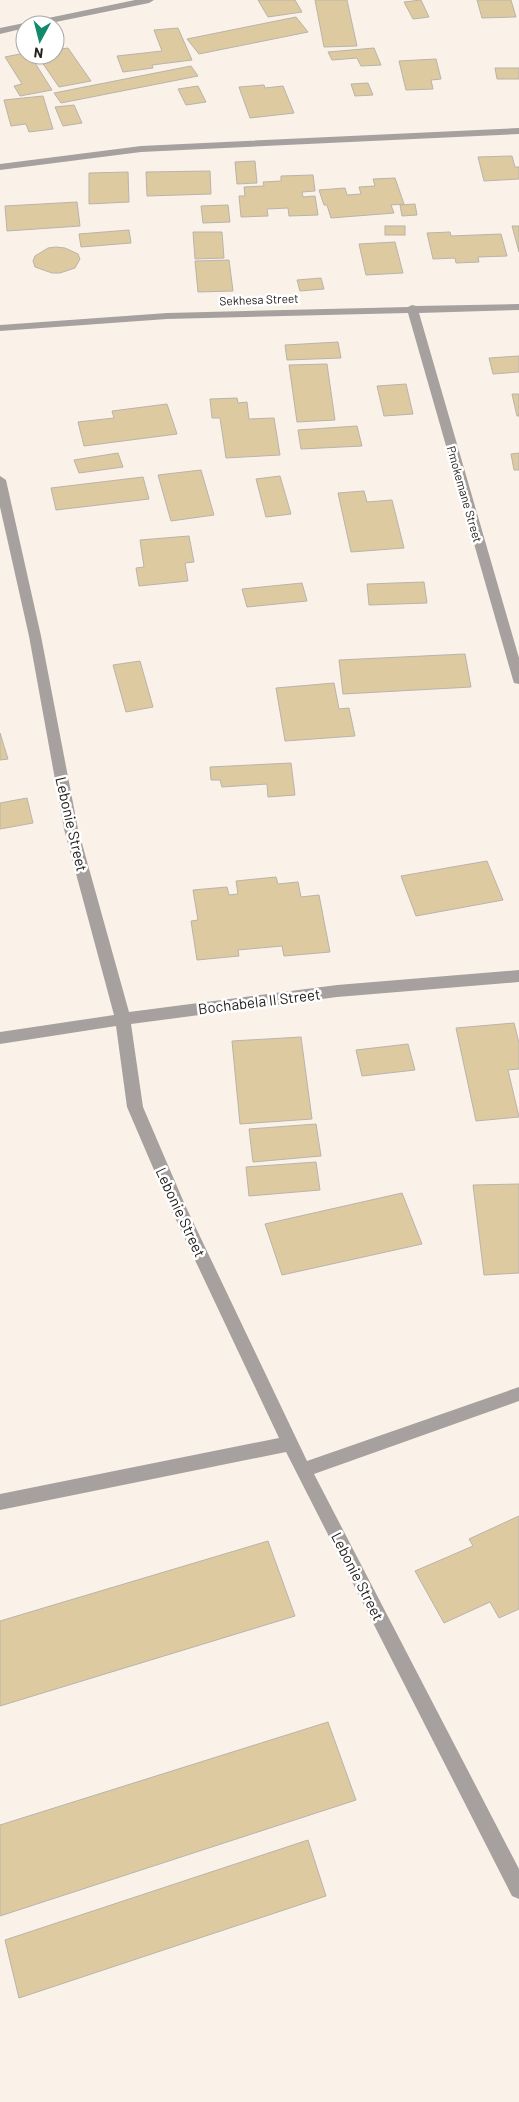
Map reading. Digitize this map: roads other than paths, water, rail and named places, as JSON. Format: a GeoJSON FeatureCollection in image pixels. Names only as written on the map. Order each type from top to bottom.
{"type":"FeatureCollection","features":[{"type":"Feature","properties":{"kind":"street"},"geometry":{"type":"LineString","coordinates":[[65,17],[149,0]]}},
{"type":"Feature","properties":{"kind":"street"},"geometry":{"type":"LineString","coordinates":[[0,31],[15,28]]}},
{"type":"Feature","properties":{"kind":"street"},"geometry":{"type":"LineString","coordinates":[[0,167],[141,149],[519,131]]}},
{"type":"Feature","properties":{"kind":"street","name":"Sekhesa Street"},"geometry":{"type":"LineString","coordinates":[[0,328],[167,316],[412,308],[519,307]]}},
{"type":"Feature","properties":{"kind":"street","name":"Pmokemane Street"},"geometry":{"type":"LineString","coordinates":[[412,308],[519,680]]}},
{"type":"Feature","properties":{"kind":"street","name":"Lebonie Street"},"geometry":{"type":"LineString","coordinates":[[0,480],[35,636],[71,829],[123,1019],[135,1107],[176,1206],[303,1470],[519,1889]]}},
{"type":"Feature","properties":{"kind":"street","name":"Bochabela II Street"},"geometry":{"type":"LineString","coordinates":[[0,1038],[123,1019],[337,991],[519,976]]}},
{"type":"Feature","properties":{"kind":"street"},"geometry":{"type":"LineString","coordinates":[[303,1470],[519,1394]]}},
{"type":"Feature","properties":{"kind":"street"},"geometry":{"type":"LineString","coordinates":[[0,1502],[291,1443]]}}]}
